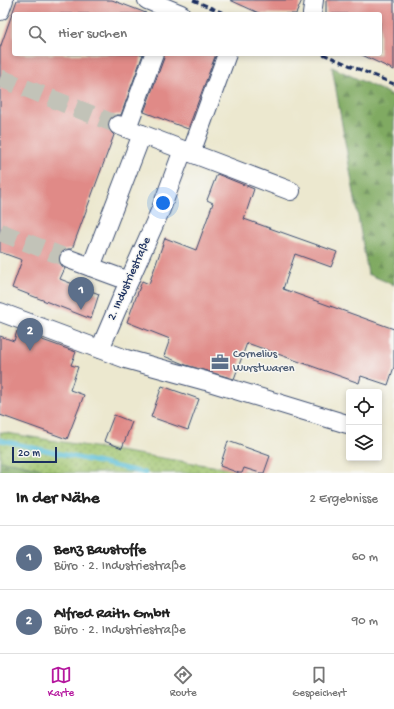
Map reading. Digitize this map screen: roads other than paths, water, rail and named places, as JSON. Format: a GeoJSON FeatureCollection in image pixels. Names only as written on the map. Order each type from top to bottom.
{"type":"FeatureCollection","features":[{"type":"Feature","properties":{"kind":"street"},"geometry":{"type":"LineString","coordinates":[[0,11],[4,0]]}},
{"type":"Feature","properties":{"kind":"street"},"geometry":{"type":"LineString","coordinates":[[147,0],[172,12]]}},
{"type":"Feature","properties":{"kind":"street"},"geometry":{"type":"LineString","coordinates":[[312,12],[314,0]]}},
{"type":"Feature","properties":{"kind":"street"},"geometry":{"type":"LineString","coordinates":[[91,267],[129,129],[153,56]]}},
{"type":"Feature","properties":{"kind":"street","name":"2. Industriestraße"},"geometry":{"type":"LineString","coordinates":[[100,349],[187,152],[226,56]]}},
{"type":"Feature","properties":{"kind":"street"},"geometry":{"type":"LineString","coordinates":[[129,129],[291,191]]}},
{"type":"Feature","properties":{"kind":"street"},"geometry":{"type":"LineString","coordinates":[[69,259],[129,281]]}},
{"type":"Feature","properties":{"kind":"street"},"geometry":{"type":"LineString","coordinates":[[0,312],[126,359],[206,381],[346,424]]}},
{"type":"Feature","properties":{"kind":"waterway"},"geometry":{"type":"LineString","coordinates":[[0,440],[145,473]]}},
{"type":"Feature","properties":{"kind":"tunnel"},"geometry":{"type":"LineString","coordinates":[[0,78],[118,125]]}},
{"type":"Feature","properties":{"kind":"tunnel"},"geometry":{"type":"LineString","coordinates":[[0,232],[69,259]]}},
{"type":"Feature","properties":{"kind":"railway"},"geometry":{"type":"LineString","coordinates":[[193,0],[221,12]]}},
{"type":"Feature","properties":{"kind":"railway"},"geometry":{"type":"LineString","coordinates":[[328,56],[394,84]]}},
{"type":"Feature","properties":{"kind":"place","name":"Benz Baustoffe"},"geometry":{"type":"Point","coordinates":[81,310]}},
{"type":"Feature","properties":{"kind":"place","name":"Alfred Raith GmbH"},"geometry":{"type":"Point","coordinates":[30,351]}},
{"type":"Feature","properties":{"kind":"place","name":"Cornelius Wurstwaren"},"geometry":{"type":"Point","coordinates":[220,362]}}]}
